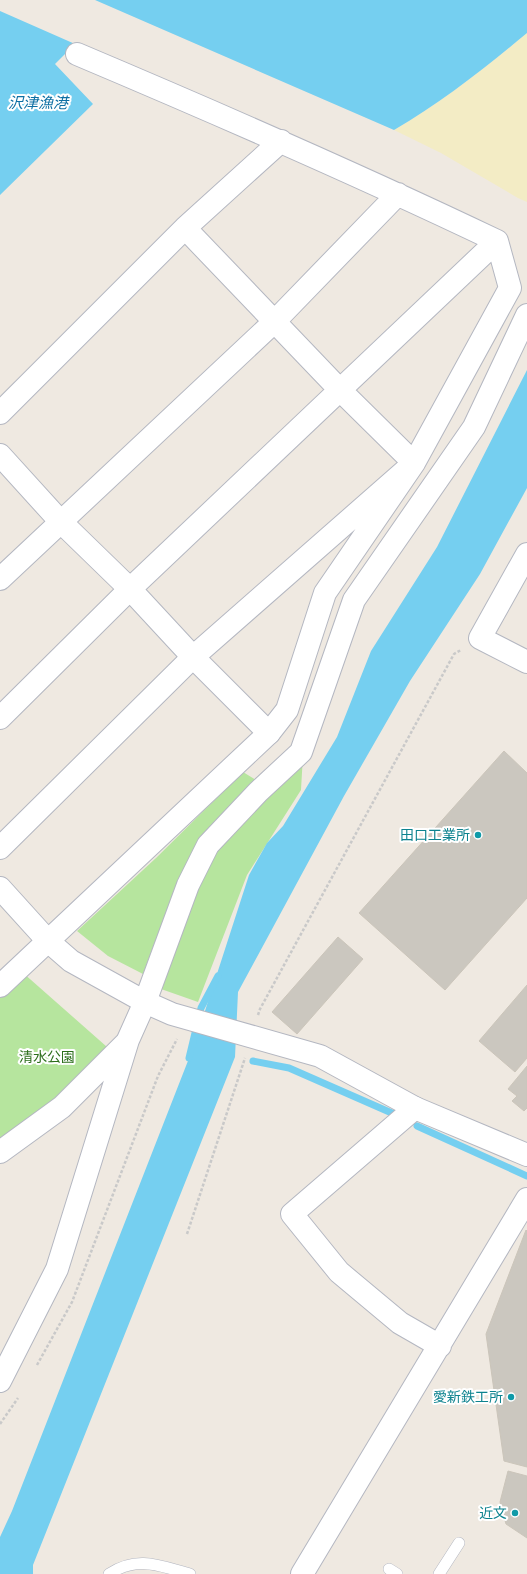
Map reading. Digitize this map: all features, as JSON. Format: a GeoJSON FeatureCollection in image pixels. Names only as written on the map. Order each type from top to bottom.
{"type":"FeatureCollection","features":[{"type":"Feature","properties":{"kind":"street"},"geometry":{"type":"LineString","coordinates":[[77,54],[281,141],[498,241]]}},
{"type":"Feature","properties":{"kind":"street"},"geometry":{"type":"LineString","coordinates":[[0,413],[186,228],[281,141]]}},
{"type":"Feature","properties":{"kind":"street"},"geometry":{"type":"LineString","coordinates":[[0,579],[60,521],[274,322],[398,194]]}},
{"type":"Feature","properties":{"kind":"street"},"geometry":{"type":"LineString","coordinates":[[186,228],[274,322],[414,464]]}},
{"type":"Feature","properties":{"kind":"street"},"geometry":{"type":"LineString","coordinates":[[0,718],[130,589],[498,241]]}},
{"type":"Feature","properties":{"kind":"street"},"geometry":{"type":"LineString","coordinates":[[0,986],[269,733],[287,710],[325,593],[414,464],[510,288],[498,241]]}},
{"type":"Feature","properties":{"kind":"street"},"geometry":{"type":"LineString","coordinates":[[0,1381],[57,1269],[128,1040],[145,1002],[188,885],[208,846],[258,792],[301,752],[354,600],[474,427],[527,315]]}},
{"type":"Feature","properties":{"kind":"street"},"geometry":{"type":"LineString","coordinates":[[0,455],[60,521],[130,589],[193,658],[269,733]]}},
{"type":"Feature","properties":{"kind":"street"},"geometry":{"type":"LineString","coordinates":[[0,848],[193,658],[414,464]]}},
{"type":"Feature","properties":{"kind":"street"},"geometry":{"type":"LineString","coordinates":[[527,554],[480,638],[527,662]]}},
{"type":"Feature","properties":{"kind":"street"},"geometry":{"type":"LineString","coordinates":[[0,888],[48,941],[72,961],[145,1002],[179,1016],[320,1056],[415,1108],[527,1155]]}},
{"type":"Feature","properties":{"kind":"street"},"geometry":{"type":"LineString","coordinates":[[0,1152],[62,1107],[128,1040]]}},
{"type":"Feature","properties":{"kind":"street"},"geometry":{"type":"LineString","coordinates":[[415,1108],[292,1214],[339,1272],[400,1323],[440,1346]]}},
{"type":"Feature","properties":{"kind":"street"},"geometry":{"type":"LineString","coordinates":[[302,1574],[527,1199]]}},
{"type":"Feature","properties":{"kind":"lane"},"geometry":{"type":"LineString","coordinates":[[439,1574],[459,1543]]}},
{"type":"Feature","properties":{"kind":"lane"},"geometry":{"type":"LineString","coordinates":[[109,1574],[129,1564],[147,1569],[190,1574]]}},
{"type":"Feature","properties":{"kind":"path"},"geometry":{"type":"LineString","coordinates":[[187,1234],[260,1009],[454,654],[480,638]]}},
{"type":"Feature","properties":{"kind":"green space"},"geometry":{"type":"Polygon","coordinates":[[[303,755],[301,790],[247,875],[198,1002],[161,989],[184,921],[205,875],[222,843],[303,755]]]}},
{"type":"Feature","properties":{"kind":"green space"},"geometry":{"type":"Polygon","coordinates":[[[243,772],[256,780],[197,851],[159,931],[143,974],[108,956],[77,931],[156,858],[243,772]]]}},
{"type":"Feature","properties":{"kind":"green space","name":"清水公園"},"geometry":{"type":"Polygon","coordinates":[[[22,972],[115,1054],[0,1152],[0,995],[22,972]]]}},
{"type":"Feature","properties":{"kind":"sand"},"geometry":{"type":"Polygon","coordinates":[[[527,33],[527,202],[441,153],[394,130],[463,84],[527,33]]]}},
{"type":"Feature","properties":{"kind":"water"},"geometry":{"type":"Polygon","coordinates":[[[95,0],[527,0],[527,33],[463,84],[394,130],[95,0]]]}},
{"type":"Feature","properties":{"kind":"water","name":"沢津漁港"},"geometry":{"type":"Polygon","coordinates":[[[0,11],[75,44],[55,64],[93,104],[0,195],[0,11]]]}},
{"type":"Feature","properties":{"kind":"water"},"geometry":{"type":"Polygon","coordinates":[[[527,370],[527,488],[480,574],[410,681],[344,796],[238,992],[235,1057],[33,1565],[33,1574],[0,1574],[0,1537],[12,1511],[193,1048],[249,875],[267,843],[283,826],[337,737],[371,651],[437,547],[527,370]]]}},
{"type":"Feature","properties":{"kind":"building","name":"田口工業所"},"geometry":{"type":"Polygon","coordinates":[[[504,751],[527,773],[527,898],[445,990],[359,913],[504,751]]]}},
{"type":"Feature","properties":{"kind":"building"},"geometry":{"type":"Polygon","coordinates":[[[338,937],[363,959],[297,1034],[272,1012],[338,937]]]}},
{"type":"Feature","properties":{"kind":"building"},"geometry":{"type":"Polygon","coordinates":[[[527,985],[527,1058],[515,1072],[479,1041],[527,985]]]}},
{"type":"Feature","properties":{"kind":"building"},"geometry":{"type":"Polygon","coordinates":[[[527,1066],[527,1108],[524,1111],[512,1101],[517,1096],[508,1089],[527,1066]]]}},
{"type":"Feature","properties":{"kind":"building","name":"愛新鉄工所"},"geometry":{"type":"Polygon","coordinates":[[[526,1230],[527,1467],[504,1461],[486,1334],[526,1230]]]}},
{"type":"Feature","properties":{"kind":"building","name":"近文"},"geometry":{"type":"Polygon","coordinates":[[[508,1471],[527,1476],[527,1538],[506,1524],[500,1502],[508,1471]]]}},
{"type":"Feature","properties":{"kind":"waterway"},"geometry":{"type":"LineString","coordinates":[[189,1058],[201,1008],[218,976]]}},
{"type":"Feature","properties":{"kind":"waterway"},"geometry":{"type":"LineString","coordinates":[[253,1061],[289,1068],[394,1114]]}},
{"type":"Feature","properties":{"kind":"waterway"},"geometry":{"type":"LineString","coordinates":[[417,1126],[527,1176]]}},
{"type":"Feature","properties":{"kind":"place","name":"田口工業所"},"geometry":{"type":"Point","coordinates":[478,835]}},
{"type":"Feature","properties":{"kind":"place","name":"愛新鉄工所"},"geometry":{"type":"Point","coordinates":[511,1397]}},
{"type":"Feature","properties":{"kind":"place","name":"近文"},"geometry":{"type":"Point","coordinates":[515,1513]}}]}
